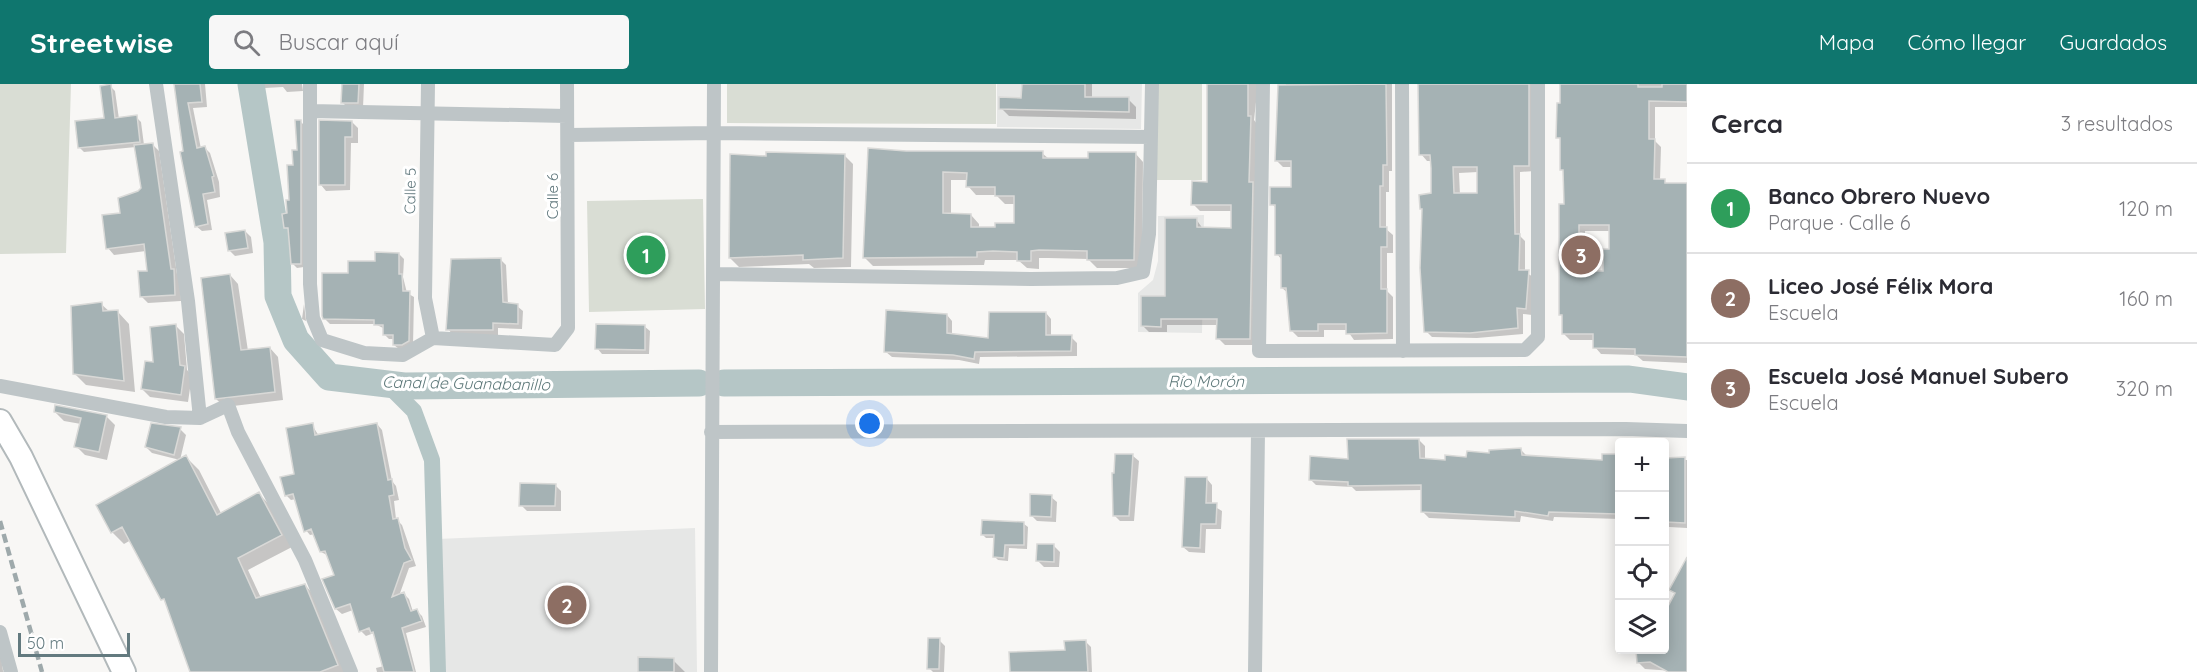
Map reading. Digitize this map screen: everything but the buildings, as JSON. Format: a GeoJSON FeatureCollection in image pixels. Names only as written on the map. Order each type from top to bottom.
{"type":"FeatureCollection","features":[{"type":"Feature","properties":{"kind":"main road"},"geometry":{"type":"LineString","coordinates":[[0,421],[21,456],[124,672]]}},
{"type":"Feature","properties":{"kind":"street"},"geometry":{"type":"LineString","coordinates":[[156,84],[188,301],[200,418]]}},
{"type":"Feature","properties":{"kind":"street"},"geometry":{"type":"LineString","coordinates":[[309,84],[310,284],[313,318],[322,340],[364,353],[403,355],[433,338]]}},
{"type":"Feature","properties":{"kind":"street","name":"Calle 5"},"geometry":{"type":"LineString","coordinates":[[428,84],[425,298],[433,338]]}},
{"type":"Feature","properties":{"kind":"street","name":"Calle 6"},"geometry":{"type":"LineString","coordinates":[[433,338],[555,345],[568,328],[567,84]]}},
{"type":"Feature","properties":{"kind":"street"},"geometry":{"type":"LineString","coordinates":[[711,672],[714,84]]}},
{"type":"Feature","properties":{"kind":"street"},"geometry":{"type":"LineString","coordinates":[[714,274],[1031,279],[1117,278],[1143,272],[1149,234],[1152,84]]}},
{"type":"Feature","properties":{"kind":"street"},"geometry":{"type":"LineString","coordinates":[[1263,84],[1259,351],[1525,350],[1538,337],[1538,84]]}},
{"type":"Feature","properties":{"kind":"street"},"geometry":{"type":"LineString","coordinates":[[1402,84],[1403,351]]}},
{"type":"Feature","properties":{"kind":"street"},"geometry":{"type":"LineString","coordinates":[[310,111],[567,116]]}},
{"type":"Feature","properties":{"kind":"street"},"geometry":{"type":"LineString","coordinates":[[568,135],[713,132],[1150,137]]}},
{"type":"Feature","properties":{"kind":"street"},"geometry":{"type":"LineString","coordinates":[[0,386],[166,417],[200,418],[228,405],[238,432],[305,560],[351,672]]}},
{"type":"Feature","properties":{"kind":"street"},"geometry":{"type":"LineString","coordinates":[[711,432],[1614,429],[1687,431]]}},
{"type":"Feature","properties":{"kind":"street"},"geometry":{"type":"LineString","coordinates":[[1255,672],[1258,431]]}},
{"type":"Feature","properties":{"kind":"street"},"geometry":{"type":"LineString","coordinates":[[0,632],[11,672]]}},
{"type":"Feature","properties":{"kind":"shaded area"},"geometry":{"type":"Polygon","coordinates":[[[0,84],[71,84],[66,253],[0,254],[0,84]]]}},
{"type":"Feature","properties":{"kind":"shaded area"},"geometry":{"type":"Polygon","coordinates":[[[727,84],[996,84],[996,124],[727,123],[727,84]]]}},
{"type":"Feature","properties":{"kind":"shaded area"},"geometry":{"type":"Polygon","coordinates":[[[997,84],[1142,84],[1141,129],[997,127],[997,84]]]}},
{"type":"Feature","properties":{"kind":"shaded area"},"geometry":{"type":"Polygon","coordinates":[[[1157,84],[1202,84],[1202,180],[1157,180],[1157,84]]]}},
{"type":"Feature","properties":{"kind":"shaded area"},"geometry":{"type":"Polygon","coordinates":[[[703,199],[705,309],[589,312],[587,201],[703,199]]]}},
{"type":"Feature","properties":{"kind":"shaded area"},"geometry":{"type":"Polygon","coordinates":[[[1204,215],[1202,333],[1138,332],[1138,293],[1153,280],[1158,261],[1158,216],[1204,215]]]}},
{"type":"Feature","properties":{"kind":"shaded area"},"geometry":{"type":"Polygon","coordinates":[[[695,528],[697,672],[438,672],[437,539],[695,528]]]}},
{"type":"Feature","properties":{"kind":"waterway","name":"Canal de Guanabanillo"},"geometry":{"type":"LineString","coordinates":[[251,84],[277,242],[278,296],[296,340],[329,377],[404,386],[699,383]]}},
{"type":"Feature","properties":{"kind":"waterway","name":"Río Morón"},"geometry":{"type":"LineString","coordinates":[[724,383],[1629,379],[1687,387]]}},
{"type":"Feature","properties":{"kind":"waterway"},"geometry":{"type":"LineString","coordinates":[[387,384],[414,411],[432,460],[438,672]]}},
{"type":"Feature","properties":{"kind":"railway"},"geometry":{"type":"LineString","coordinates":[[0,521],[42,672]]}},
{"type":"Feature","properties":{"kind":"place","name":"Banco Obrero Nuevo"},"geometry":{"type":"Point","coordinates":[646,255]}},
{"type":"Feature","properties":{"kind":"place","name":"Escuela José Manuel Subero"},"geometry":{"type":"Point","coordinates":[1581,255]}},
{"type":"Feature","properties":{"kind":"place","name":"Liceo José Félix Mora"},"geometry":{"type":"Point","coordinates":[567,605]}}]}
